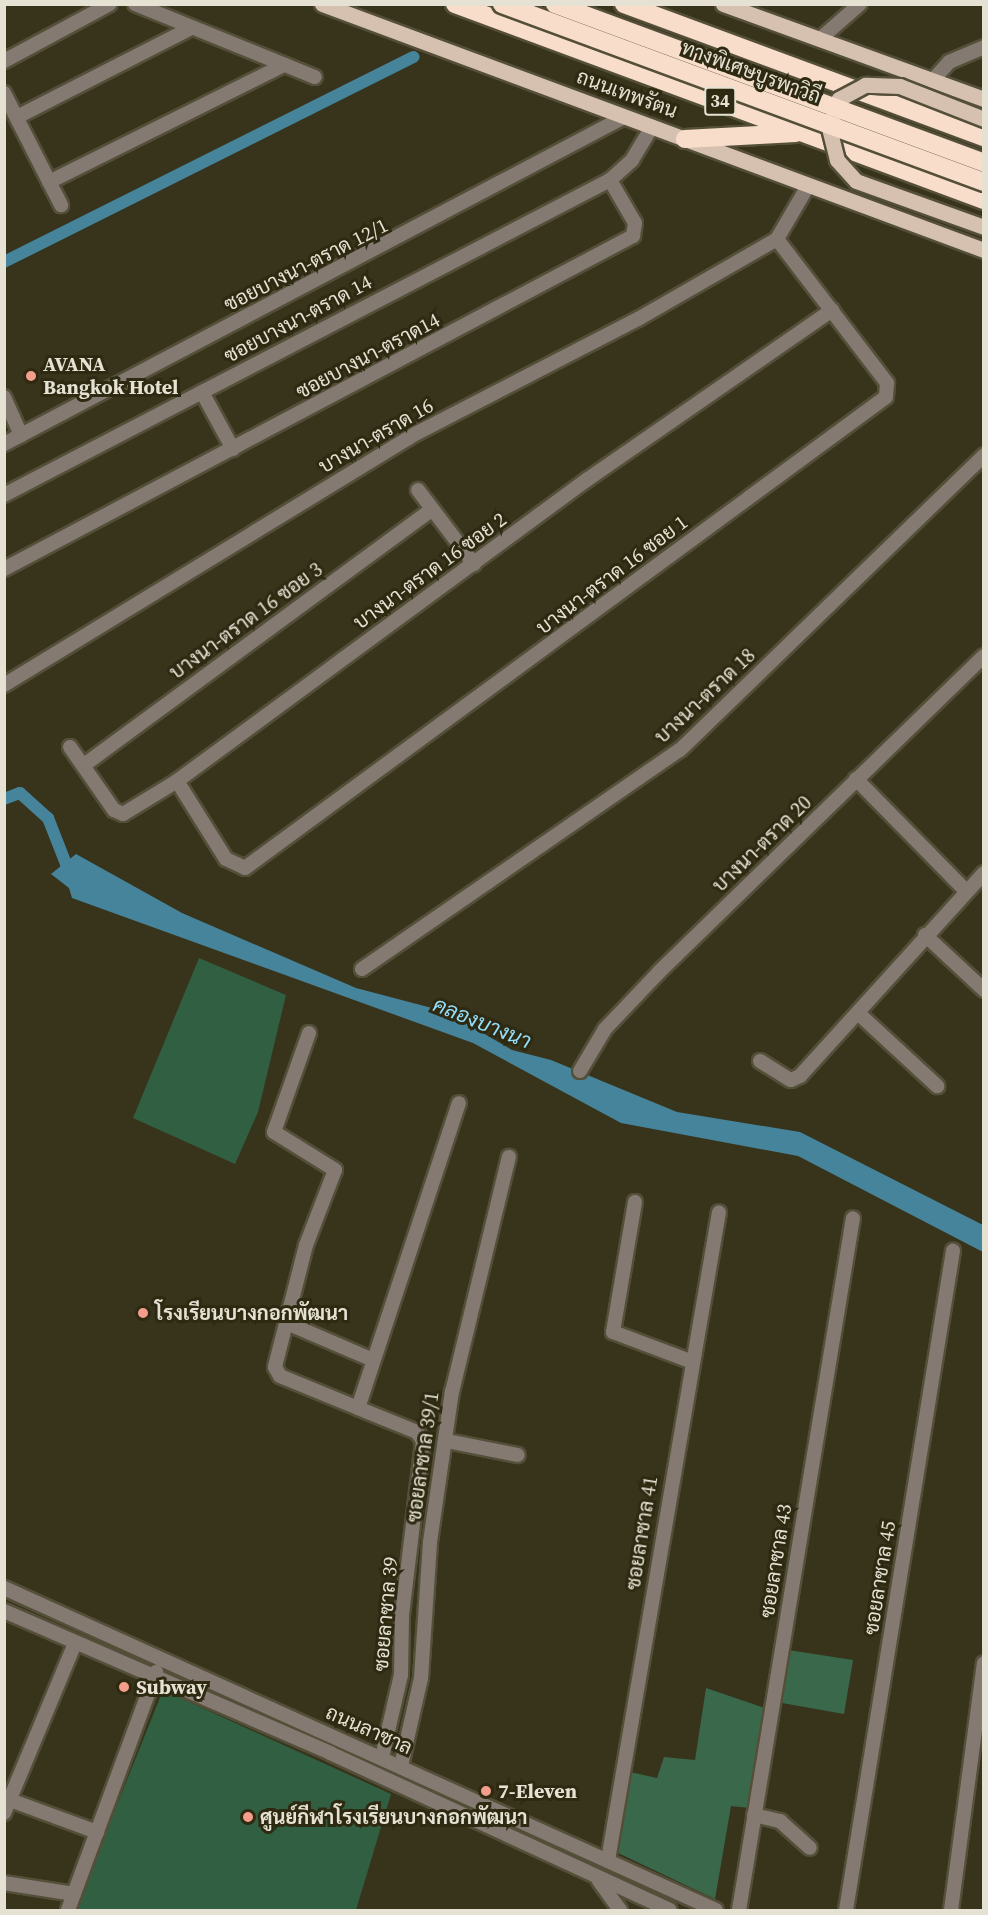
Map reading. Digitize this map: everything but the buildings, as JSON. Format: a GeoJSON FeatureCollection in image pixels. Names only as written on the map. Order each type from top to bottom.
{"type":"FeatureCollection","features":[{"type":"Feature","properties":{"kind":"highway","name":"ถนนเทพรัตน"},"geometry":{"type":"LineString","coordinates":[[455,4],[984,200]]}},
{"type":"Feature","properties":{"kind":"highway","name":"ทางพิเศษบูรพาวิถี"},"geometry":{"type":"LineString","coordinates":[[502,4],[984,182]]}},
{"type":"Feature","properties":{"kind":"highway","name":"ทางพิเศษบูรพาวิถี"},"geometry":{"type":"LineString","coordinates":[[555,4],[984,163]]}},
{"type":"Feature","properties":{"kind":"highway"},"geometry":{"type":"LineString","coordinates":[[629,6],[984,137]]}},
{"type":"Feature","properties":{"kind":"highway"},"geometry":{"type":"LineString","coordinates":[[685,140],[804,132]]}},
{"type":"Feature","properties":{"kind":"main road","name":"ถนนเทพรัตน"},"geometry":{"type":"LineString","coordinates":[[322,4],[984,250]]}},
{"type":"Feature","properties":{"kind":"main road"},"geometry":{"type":"LineString","coordinates":[[723,4],[984,99]]}},
{"type":"Feature","properties":{"kind":"main road"},"geometry":{"type":"LineString","coordinates":[[984,119],[900,87],[865,85],[839,99],[829,128],[837,160],[856,181],[984,227]]}},
{"type":"Feature","properties":{"kind":"street"},"geometry":{"type":"LineString","coordinates":[[4,61],[110,4]]}},
{"type":"Feature","properties":{"kind":"street"},"geometry":{"type":"LineString","coordinates":[[135,4],[315,77]]}},
{"type":"Feature","properties":{"kind":"street"},"geometry":{"type":"LineString","coordinates":[[820,39],[860,4]]}},
{"type":"Feature","properties":{"kind":"street"},"geometry":{"type":"LineString","coordinates":[[16,117],[191,28]]}},
{"type":"Feature","properties":{"kind":"street"},"geometry":{"type":"LineString","coordinates":[[933,80],[949,62],[984,47]]}},
{"type":"Feature","properties":{"kind":"street"},"geometry":{"type":"LineString","coordinates":[[49,182],[284,65]]}},
{"type":"Feature","properties":{"kind":"street"},"geometry":{"type":"LineString","coordinates":[[4,93],[61,206]]}},
{"type":"Feature","properties":{"kind":"street","name":"ซอยบางนา-ตราด 12/1"},"geometry":{"type":"LineString","coordinates":[[4,444],[624,117]]}},
{"type":"Feature","properties":{"kind":"street"},"geometry":{"type":"LineString","coordinates":[[610,180],[632,160],[652,127]]}},
{"type":"Feature","properties":{"kind":"street","name":"ซอยบางนา-ตราด 14"},"geometry":{"type":"LineString","coordinates":[[4,495],[610,180]]}},
{"type":"Feature","properties":{"kind":"street","name":"ซอยบางนา-ตราด14"},"geometry":{"type":"LineString","coordinates":[[4,570],[633,236],[635,223],[610,180]]}},
{"type":"Feature","properties":{"kind":"street"},"geometry":{"type":"LineString","coordinates":[[777,239],[808,186]]}},
{"type":"Feature","properties":{"kind":"street","name":"บางนา-ตราด 16 ซอย 1"},"geometry":{"type":"LineString","coordinates":[[177,781],[226,859],[245,868],[886,397],[886,383],[777,239]]}},
{"type":"Feature","properties":{"kind":"street","name":"บางนา-ตราด 16"},"geometry":{"type":"LineString","coordinates":[[4,685],[417,433],[619,330],[777,239]]}},
{"type":"Feature","properties":{"kind":"street","name":"บางนา-ตราด 16 ซอย 2"},"geometry":{"type":"LineString","coordinates":[[70,747],[119,814],[177,781],[474,564],[832,309]]}},
{"type":"Feature","properties":{"kind":"street"},"geometry":{"type":"LineString","coordinates":[[202,392],[233,449]]}},
{"type":"Feature","properties":{"kind":"street"},"geometry":{"type":"LineString","coordinates":[[4,397],[21,435]]}},
{"type":"Feature","properties":{"kind":"street","name":"บางนา-ตราด 18"},"geometry":{"type":"LineString","coordinates":[[362,969],[680,750],[984,455]]}},
{"type":"Feature","properties":{"kind":"street"},"geometry":{"type":"LineString","coordinates":[[417,490],[474,564]]}},
{"type":"Feature","properties":{"kind":"street","name":"บางนา-ตราด 16 ซอย 3"},"geometry":{"type":"LineString","coordinates":[[84,765],[432,509]]}},
{"type":"Feature","properties":{"kind":"street","name":"บางนา-ตราด 20"},"geometry":{"type":"LineString","coordinates":[[580,1071],[605,1029],[659,972],[984,656]]}},
{"type":"Feature","properties":{"kind":"street"},"geometry":{"type":"LineString","coordinates":[[856,779],[966,891]]}},
{"type":"Feature","properties":{"kind":"street"},"geometry":{"type":"LineString","coordinates":[[760,1061],[796,1079],[984,873]]}},
{"type":"Feature","properties":{"kind":"street"},"geometry":{"type":"LineString","coordinates":[[925,935],[984,990]]}},
{"type":"Feature","properties":{"kind":"street"},"geometry":{"type":"LineString","coordinates":[[858,1013],[937,1086]]}},
{"type":"Feature","properties":{"kind":"street","name":"ซอยลาซาล 39"},"geometry":{"type":"LineString","coordinates":[[309,1033],[274,1132],[335,1170],[306,1245],[275,1372],[417,1432],[423,1441],[402,1615],[401,1675],[382,1757]]}},
{"type":"Feature","properties":{"kind":"street"},"geometry":{"type":"LineString","coordinates":[[358,1408],[459,1103]]}},
{"type":"Feature","properties":{"kind":"street","name":"ซอยลาซาล 39/1"},"geometry":{"type":"LineString","coordinates":[[401,1766],[421,1678],[430,1542],[447,1441],[452,1392],[509,1157]]}},
{"type":"Feature","properties":{"kind":"street"},"geometry":{"type":"LineString","coordinates":[[635,1202],[612,1330],[645,1347],[690,1361]]}},
{"type":"Feature","properties":{"kind":"street","name":"ซอยลาซาล 41"},"geometry":{"type":"LineString","coordinates":[[608,1860],[690,1361],[718,1212]]}},
{"type":"Feature","properties":{"kind":"street","name":"ซอยลาซาล 43"},"geometry":{"type":"LineString","coordinates":[[739,1911],[853,1218]]}},
{"type":"Feature","properties":{"kind":"street","name":"ซอยลาซาล 45"},"geometry":{"type":"LineString","coordinates":[[846,1911],[953,1251]]}},
{"type":"Feature","properties":{"kind":"street"},"geometry":{"type":"LineString","coordinates":[[287,1323],[373,1360]]}},
{"type":"Feature","properties":{"kind":"street"},"geometry":{"type":"LineString","coordinates":[[447,1441],[518,1455]]}},
{"type":"Feature","properties":{"kind":"street","name":"ถนนลาซาล"},"geometry":{"type":"LineString","coordinates":[[4,1588],[338,1737],[716,1911]]}},
{"type":"Feature","properties":{"kind":"street","name":"ถนนลาซาล"},"geometry":{"type":"LineString","coordinates":[[4,1611],[330,1753],[578,1868],[647,1906],[670,1910]]}},
{"type":"Feature","properties":{"kind":"street"},"geometry":{"type":"LineString","coordinates":[[4,1813],[75,1643]]}},
{"type":"Feature","properties":{"kind":"street"},"geometry":{"type":"LineString","coordinates":[[68,1911],[161,1659]]}},
{"type":"Feature","properties":{"kind":"street"},"geometry":{"type":"LineString","coordinates":[[951,1911],[984,1663]]}},
{"type":"Feature","properties":{"kind":"street"},"geometry":{"type":"LineString","coordinates":[[330,1753],[338,1737]]}},
{"type":"Feature","properties":{"kind":"street"},"geometry":{"type":"LineString","coordinates":[[10,1800],[97,1832]]}},
{"type":"Feature","properties":{"kind":"street"},"geometry":{"type":"LineString","coordinates":[[754,1815],[780,1821],[810,1848]]}},
{"type":"Feature","properties":{"kind":"street"},"geometry":{"type":"LineString","coordinates":[[578,1868],[609,1890],[620,1911]]}},
{"type":"Feature","properties":{"kind":"street"},"geometry":{"type":"LineString","coordinates":[[4,1884],[74,1894]]}},
{"type":"Feature","properties":{"kind":"street"},"geometry":{"type":"LineString","coordinates":[[647,1906],[662,1886]]}},
{"type":"Feature","properties":{"kind":"street"},"geometry":{"type":"LineString","coordinates":[[670,1910],[681,1894]]}},
{"type":"Feature","properties":{"kind":"green space"},"geometry":{"type":"Polygon","coordinates":[[[199,958],[286,995],[258,1112],[235,1164],[133,1118],[199,958]]]}},
{"type":"Feature","properties":{"kind":"green space"},"geometry":{"type":"Polygon","coordinates":[[[788,1650],[853,1660],[844,1714],[782,1703],[788,1650]]]}},
{"type":"Feature","properties":{"kind":"green space"},"geometry":{"type":"Polygon","coordinates":[[[706,1688],[765,1708],[749,1808],[731,1806],[715,1899],[616,1852],[630,1772],[657,1778],[664,1757],[695,1760],[706,1688]]]}},
{"type":"Feature","properties":{"kind":"green space","name":"ศูนย์กีฬาโรงเรียนบางกอกพัฒนา"},"geometry":{"type":"Polygon","coordinates":[[[163,1690],[391,1794],[356,1910],[75,1910],[163,1690]]]}},
{"type":"Feature","properties":{"kind":"water"},"geometry":{"type":"Polygon","coordinates":[[[76,854],[182,913],[356,988],[447,1012],[512,1050],[551,1060],[677,1112],[800,1132],[983,1225],[983,1252],[798,1156],[621,1123],[473,1043],[72,898],[69,888],[51,874],[76,854]]]}},
{"type":"Feature","properties":{"kind":"waterway"},"geometry":{"type":"LineString","coordinates":[[4,262],[414,57]]}},
{"type":"Feature","properties":{"kind":"waterway","name":"คลองบางนา"},"geometry":{"type":"LineString","coordinates":[[4,799],[20,793],[48,818],[66,864],[76,872]]}},
{"type":"Feature","properties":{"kind":"place","name":"AVANA Bangkok Hotel"},"geometry":{"type":"Point","coordinates":[31,376]}},
{"type":"Feature","properties":{"kind":"place","name":"โรงเรียนบางกอกพัฒนา"},"geometry":{"type":"Point","coordinates":[143,1313]}},
{"type":"Feature","properties":{"kind":"place","name":"Subway"},"geometry":{"type":"Point","coordinates":[124,1687]}},
{"type":"Feature","properties":{"kind":"place","name":"7-Eleven"},"geometry":{"type":"Point","coordinates":[486,1791]}},
{"type":"Feature","properties":{"kind":"place","name":"ศูนย์กีฬาโรงเรียนบางกอกพัฒนา"},"geometry":{"type":"Point","coordinates":[248,1817]}}]}
